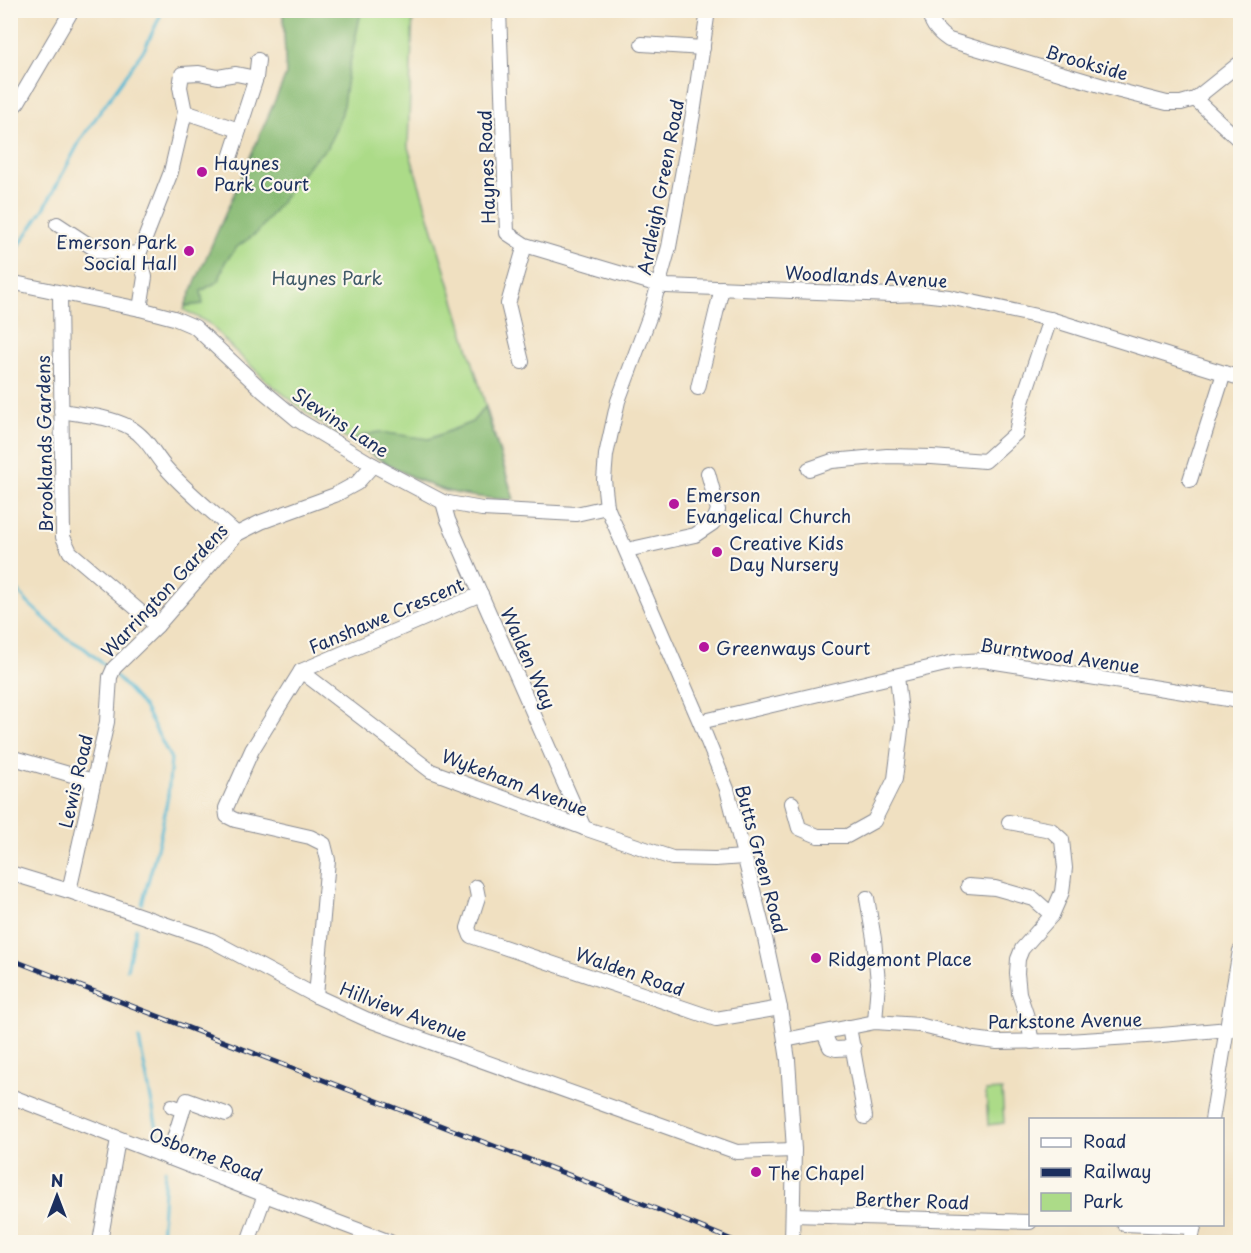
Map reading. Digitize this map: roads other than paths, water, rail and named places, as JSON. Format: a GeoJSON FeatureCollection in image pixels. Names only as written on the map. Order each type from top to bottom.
{"type":"FeatureCollection","features":[{"type":"Feature","properties":{"kind":"street"},"geometry":{"type":"LineString","coordinates":[[10,110],[18,102],[72,10]]}},
{"type":"Feature","properties":{"kind":"street","name":"Haynes Road"},"geometry":{"type":"LineString","coordinates":[[499,10],[507,233],[525,244]]}},
{"type":"Feature","properties":{"kind":"street","name":"Ardleigh Green Road"},"geometry":{"type":"LineString","coordinates":[[607,507],[604,480],[609,440],[618,401],[659,285],[669,247],[708,10]]}},
{"type":"Feature","properties":{"kind":"street","name":"Brookside"},"geometry":{"type":"LineString","coordinates":[[929,10],[934,26],[949,40],[1120,91],[1167,102],[1181,103],[1195,99]]}},
{"type":"Feature","properties":{"kind":"street"},"geometry":{"type":"LineString","coordinates":[[642,44],[703,48]]}},
{"type":"Feature","properties":{"kind":"street"},"geometry":{"type":"LineString","coordinates":[[230,158],[256,78],[258,60]]}},
{"type":"Feature","properties":{"kind":"street"},"geometry":{"type":"LineString","coordinates":[[1240,63],[1195,99],[1240,141]]}},
{"type":"Feature","properties":{"kind":"street"},"geometry":{"type":"LineString","coordinates":[[140,309],[145,277],[139,254],[171,172],[185,112],[180,87],[182,74],[199,73],[218,77],[236,74],[256,78]]}},
{"type":"Feature","properties":{"kind":"street"},"geometry":{"type":"LineString","coordinates":[[185,112],[239,130]]}},
{"type":"Feature","properties":{"kind":"street"},"geometry":{"type":"LineString","coordinates":[[57,225],[98,251],[139,254]]}},
{"type":"Feature","properties":{"kind":"street"},"geometry":{"type":"LineString","coordinates":[[522,362],[508,304],[525,244],[659,285]]}},
{"type":"Feature","properties":{"kind":"street","name":"Slewins Lane"},"geometry":{"type":"LineString","coordinates":[[10,282],[140,309],[174,318],[195,327],[262,390],[298,420],[373,465],[443,502],[482,509],[576,514],[607,507]]}},
{"type":"Feature","properties":{"kind":"street","name":"Woodlands Avenue"},"geometry":{"type":"LineString","coordinates":[[659,285],[891,295],[922,294],[950,297],[1050,319],[1240,378]]}},
{"type":"Feature","properties":{"kind":"street"},"geometry":{"type":"LineString","coordinates":[[698,388],[722,288]]}},
{"type":"Feature","properties":{"kind":"street","name":"Brooklands Gardens"},"geometry":{"type":"LineString","coordinates":[[60,293],[63,537],[70,552],[157,626]]}},
{"type":"Feature","properties":{"kind":"street"},"geometry":{"type":"LineString","coordinates":[[808,469],[832,461],[887,456],[985,461],[1016,433],[1022,402],[1050,319]]}},
{"type":"Feature","properties":{"kind":"street"},"geometry":{"type":"LineString","coordinates":[[1191,480],[1224,373]]}},
{"type":"Feature","properties":{"kind":"street"},"geometry":{"type":"LineString","coordinates":[[61,411],[112,420],[130,428],[147,441],[164,466],[184,487],[237,534]]}},
{"type":"Feature","properties":{"kind":"street","name":"Warrington Gardens"},"geometry":{"type":"LineString","coordinates":[[112,673],[157,626],[237,534],[261,522],[335,495],[357,483],[373,465]]}},
{"type":"Feature","properties":{"kind":"street"},"geometry":{"type":"LineString","coordinates":[[627,550],[695,534],[713,523],[718,510],[708,473]]}},
{"type":"Feature","properties":{"kind":"street","name":"Walden Way"},"geometry":{"type":"LineString","coordinates":[[443,502],[444,511],[584,828]]}},
{"type":"Feature","properties":{"kind":"street","name":"Butts Green Road"},"geometry":{"type":"LineString","coordinates":[[607,507],[727,789],[763,929],[780,1008],[791,1091],[794,1150],[792,1242]]}},
{"type":"Feature","properties":{"kind":"street","name":"Fanshawe Crescent"},"geometry":{"type":"LineString","coordinates":[[316,996],[328,860],[324,844],[310,837],[235,820],[227,816],[226,808],[252,750],[301,671],[481,594]]}},
{"type":"Feature","properties":{"kind":"street","name":"Burntwood Avenue"},"geometry":{"type":"LineString","coordinates":[[700,722],[954,662],[983,660],[1240,701]]}},
{"type":"Feature","properties":{"kind":"street","name":"Wykeham Avenue"},"geometry":{"type":"LineString","coordinates":[[301,671],[431,771],[672,858],[744,857]]}},
{"type":"Feature","properties":{"kind":"street","name":"Lewis Road"},"geometry":{"type":"LineString","coordinates":[[69,891],[107,722],[112,673]]}},
{"type":"Feature","properties":{"kind":"street"},"geometry":{"type":"LineString","coordinates":[[792,803],[799,828],[818,836],[847,836],[874,821],[895,779],[902,722],[897,676]]}},
{"type":"Feature","properties":{"kind":"street"},"geometry":{"type":"LineString","coordinates":[[10,757],[93,781]]}},
{"type":"Feature","properties":{"kind":"street"},"geometry":{"type":"LineString","coordinates":[[1009,822],[1051,830],[1062,840],[1065,868],[1062,892],[1052,915],[1022,949],[1018,959],[1019,993],[1032,1042]]}},
{"type":"Feature","properties":{"kind":"street","name":"Hillview Avenue"},"geometry":{"type":"LineString","coordinates":[[10,873],[211,940],[316,996],[366,1019],[737,1152],[794,1150]]}},
{"type":"Feature","properties":{"kind":"street"},"geometry":{"type":"LineString","coordinates":[[968,885],[995,888],[1034,899],[1052,915]]}},
{"type":"Feature","properties":{"kind":"street","name":"Walden Road"},"geometry":{"type":"LineString","coordinates":[[476,887],[478,897],[468,928],[471,936],[716,1018],[780,1008]]}},
{"type":"Feature","properties":{"kind":"street"},"geometry":{"type":"LineString","coordinates":[[867,898],[878,982],[875,1022]]}},
{"type":"Feature","properties":{"kind":"street"},"geometry":{"type":"LineString","coordinates":[[1212,1118],[1234,1029],[1234,985],[1240,951]]}},
{"type":"Feature","properties":{"kind":"street","name":"Parkstone Avenue"},"geometry":{"type":"LineString","coordinates":[[785,1040],[875,1022],[919,1025],[974,1039],[997,1042],[1162,1035],[1234,1029]]}},
{"type":"Feature","properties":{"kind":"street"},"geometry":{"type":"LineString","coordinates":[[849,1027],[864,1117]]}},
{"type":"Feature","properties":{"kind":"street"},"geometry":{"type":"LineString","coordinates":[[824,1033],[830,1047],[854,1048]]}},
{"type":"Feature","properties":{"kind":"street","name":"Osborne Road"},"geometry":{"type":"LineString","coordinates":[[10,1096],[390,1242]]}},
{"type":"Feature","properties":{"kind":"street"},"geometry":{"type":"LineString","coordinates":[[168,1158],[178,1108],[187,1100],[226,1114]]}},
{"type":"Feature","properties":{"kind":"street"},"geometry":{"type":"LineString","coordinates":[[100,1242],[118,1139]]}},
{"type":"Feature","properties":{"kind":"street"},"geometry":{"type":"LineString","coordinates":[[248,1242],[265,1195]]}},
{"type":"Feature","properties":{"kind":"street","name":"Berther Road"},"geometry":{"type":"LineString","coordinates":[[793,1215],[1029,1222]]}},
{"type":"Feature","properties":{"kind":"street"},"geometry":{"type":"LineString","coordinates":[[1191,1242],[1194,1226]]}},
{"type":"Feature","properties":{"kind":"waterway"},"geometry":{"type":"LineString","coordinates":[[10,259],[45,207],[81,139],[145,48],[163,10]]}},
{"type":"Feature","properties":{"kind":"waterway"},"geometry":{"type":"LineString","coordinates":[[10,581],[28,603],[65,637],[84,648],[109,669]]}},
{"type":"Feature","properties":{"kind":"waterway"},"geometry":{"type":"LineString","coordinates":[[116,676],[144,707],[171,759],[168,796],[160,837],[142,904]]}},
{"type":"Feature","properties":{"kind":"waterway"},"geometry":{"type":"LineString","coordinates":[[127,969],[136,928]]}},
{"type":"Feature","properties":{"kind":"waterway"},"geometry":{"type":"LineString","coordinates":[[139,1039],[160,1144]]}},
{"type":"Feature","properties":{"kind":"waterway"},"geometry":{"type":"LineString","coordinates":[[161,1242],[165,1170]]}},
{"type":"Feature","properties":{"kind":"railway"},"geometry":{"type":"LineString","coordinates":[[10,959],[737,1242]]}},
{"type":"Feature","properties":{"kind":"place","name":"Haynes Park Court"},"geometry":{"type":"Point","coordinates":[202,172]}},
{"type":"Feature","properties":{"kind":"place","name":"Emerson Park Social Hall"},"geometry":{"type":"Point","coordinates":[189,251]}},
{"type":"Feature","properties":{"kind":"place","name":"Emerson Evangelical Church"},"geometry":{"type":"Point","coordinates":[674,504]}},
{"type":"Feature","properties":{"kind":"place","name":"Creative Kids Day Nursery"},"geometry":{"type":"Point","coordinates":[717,552]}},
{"type":"Feature","properties":{"kind":"place","name":"Greenways Court"},"geometry":{"type":"Point","coordinates":[704,647]}},
{"type":"Feature","properties":{"kind":"place","name":"Ridgemont Place"},"geometry":{"type":"Point","coordinates":[816,958]}},
{"type":"Feature","properties":{"kind":"place","name":"The Chapel"},"geometry":{"type":"Point","coordinates":[756,1172]}},
{"type":"Feature","properties":{"kind":"park label","name":"Haynes Park"},"geometry":{"type":"Point","coordinates":[327,277]}}]}
